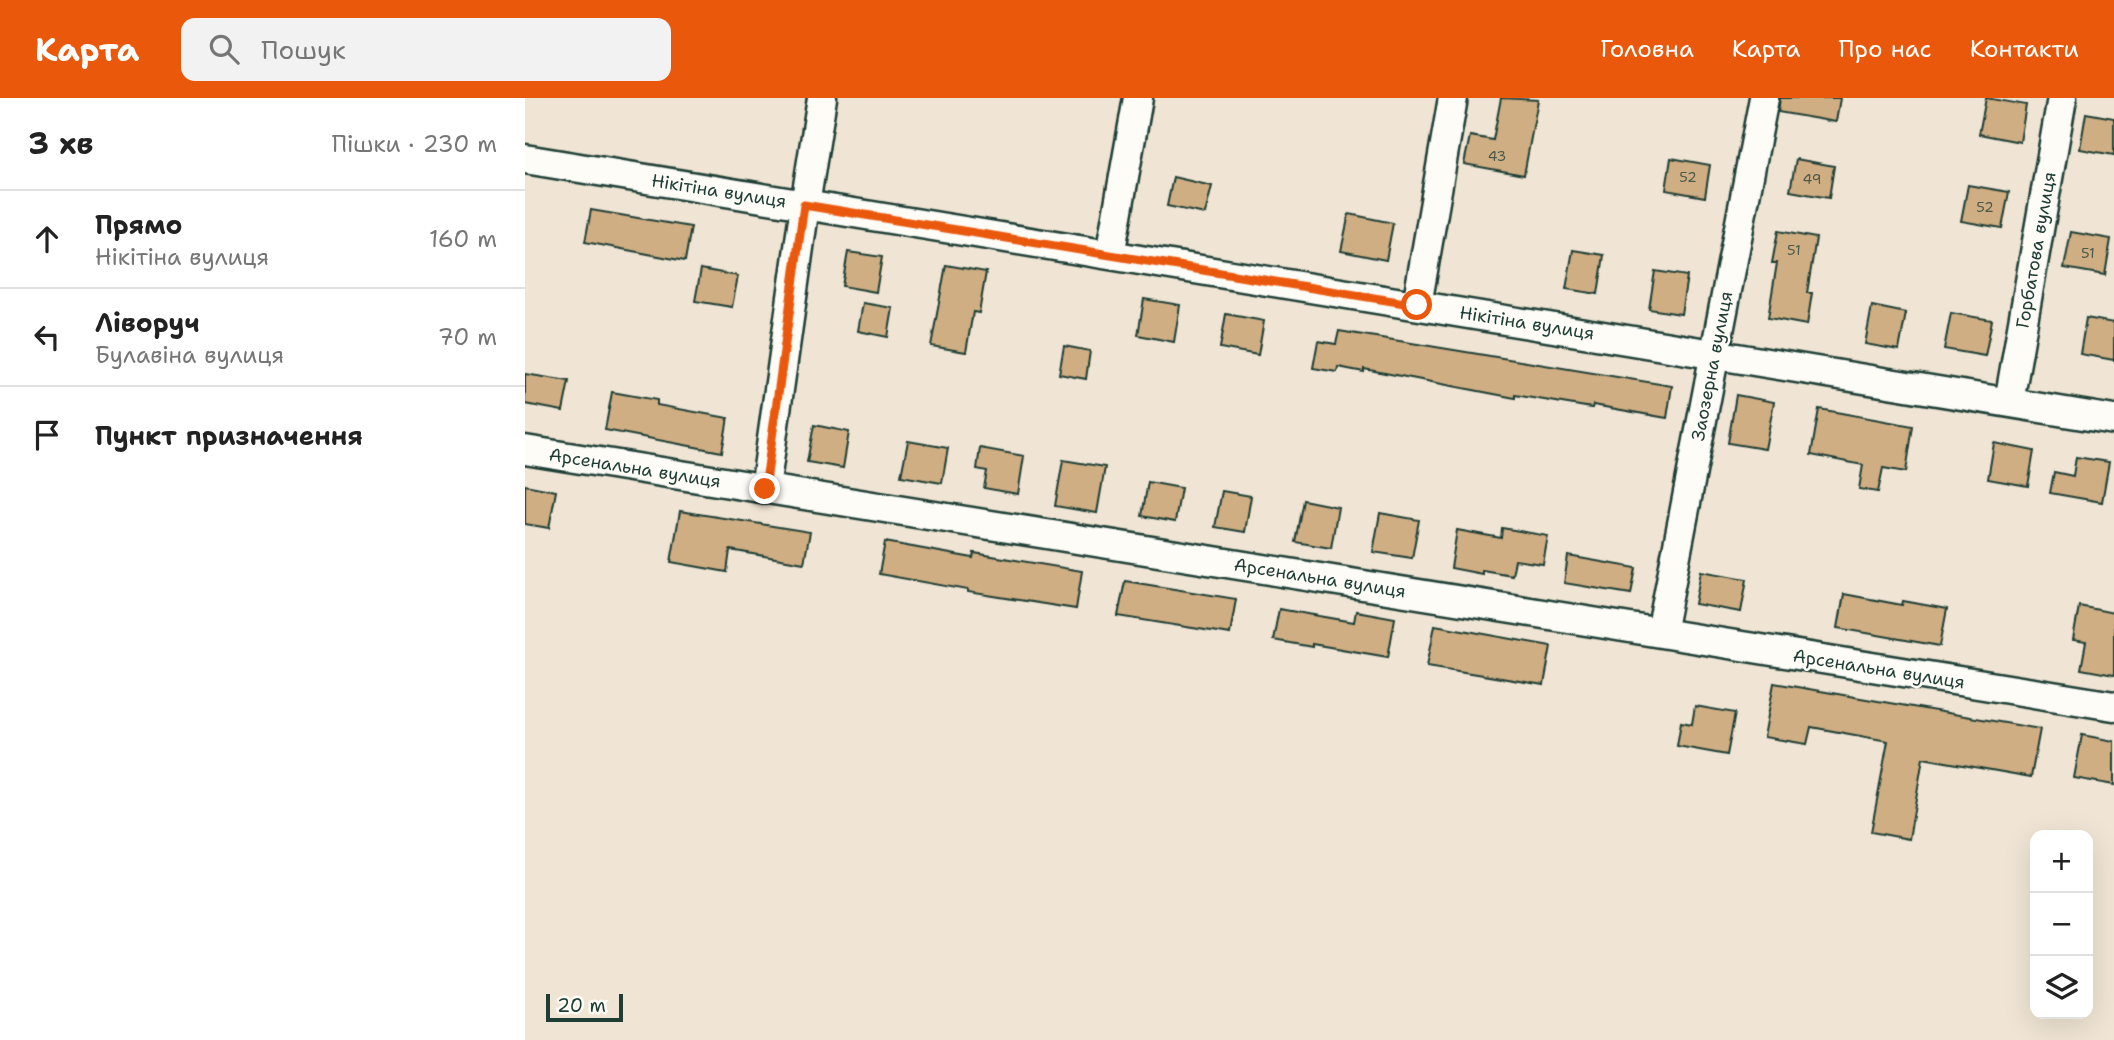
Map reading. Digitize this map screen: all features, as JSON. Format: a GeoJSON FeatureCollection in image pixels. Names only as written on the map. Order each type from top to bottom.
{"type":"FeatureCollection","features":[{"type":"Feature","properties":{"kind":"street"},"geometry":{"type":"LineString","coordinates":[[765,489],[804,205],[822,98]]}},
{"type":"Feature","properties":{"kind":"street"},"geometry":{"type":"LineString","coordinates":[[1110,255],[1138,98]]}},
{"type":"Feature","properties":{"kind":"street"},"geometry":{"type":"LineString","coordinates":[[1417,305],[1453,98]]}},
{"type":"Feature","properties":{"kind":"street","name":"Заозерна вулиця"},"geometry":{"type":"LineString","coordinates":[[1661,633],[1764,98]]}},
{"type":"Feature","properties":{"kind":"street","name":"Горбатова вулиця"},"geometry":{"type":"LineString","coordinates":[[2009,402],[2062,98]]}},
{"type":"Feature","properties":{"kind":"street","name":"Нікітіна вулиця"},"geometry":{"type":"LineString","coordinates":[[525,159],[2114,420]]}},
{"type":"Feature","properties":{"kind":"street","name":"Арсенальна вулиця"},"geometry":{"type":"LineString","coordinates":[[525,450],[2114,706]]}},
{"type":"Feature","properties":{"kind":"building"},"geometry":{"type":"Polygon","coordinates":[[[1501,98],[1538,100],[1524,175],[1464,164],[1470,136],[1493,140],[1501,98]]]}},
{"type":"Feature","properties":{"kind":"building"},"geometry":{"type":"Polygon","coordinates":[[[1780,98],[1840,98],[1836,122],[1778,112],[1780,98]]]}},
{"type":"Feature","properties":{"kind":"building"},"geometry":{"type":"Polygon","coordinates":[[[1986,98],[2026,105],[2020,142],[1979,134],[1986,98]]]}},
{"type":"Feature","properties":{"kind":"building"},"geometry":{"type":"Polygon","coordinates":[[[2086,113],[2114,118],[2114,155],[2080,149],[2086,113]]]}},
{"type":"Feature","properties":{"kind":"building"},"geometry":{"type":"Polygon","coordinates":[[[1671,158],[1710,165],[1705,197],[1666,190],[1671,158]]]}},
{"type":"Feature","properties":{"kind":"building"},"geometry":{"type":"Polygon","coordinates":[[[1796,159],[1834,166],[1829,198],[1790,191],[1796,159]]]}},
{"type":"Feature","properties":{"kind":"building"},"geometry":{"type":"Polygon","coordinates":[[[1173,177],[1212,186],[1205,214],[1167,206],[1173,177]]]}},
{"type":"Feature","properties":{"kind":"building"},"geometry":{"type":"Polygon","coordinates":[[[1968,185],[2009,192],[2002,228],[1961,221],[1968,185]]]}},
{"type":"Feature","properties":{"kind":"building"},"geometry":{"type":"Polygon","coordinates":[[[591,210],[691,227],[685,261],[585,242],[591,210]]]}},
{"type":"Feature","properties":{"kind":"building"},"geometry":{"type":"Polygon","coordinates":[[[1349,214],[1393,223],[1386,260],[1341,251],[1349,214]]]}},
{"type":"Feature","properties":{"kind":"building"},"geometry":{"type":"Polygon","coordinates":[[[1778,231],[1816,238],[1807,293],[1812,293],[1807,325],[1768,318],[1777,263],[1772,263],[1778,231]]]}},
{"type":"Feature","properties":{"kind":"building"},"geometry":{"type":"Polygon","coordinates":[[[2071,232],[2111,239],[2105,275],[2064,268],[2071,232]]]}},
{"type":"Feature","properties":{"kind":"building"},"geometry":{"type":"Polygon","coordinates":[[[1573,250],[1604,255],[1598,294],[1566,289],[1573,250]]]}},
{"type":"Feature","properties":{"kind":"building"},"geometry":{"type":"Polygon","coordinates":[[[848,252],[882,257],[876,292],[842,286],[848,252]]]}},
{"type":"Feature","properties":{"kind":"building"},"geometry":{"type":"Polygon","coordinates":[[[946,265],[986,272],[979,313],[973,312],[966,352],[931,346],[946,265]]]}},
{"type":"Feature","properties":{"kind":"building"},"geometry":{"type":"Polygon","coordinates":[[[701,269],[738,276],[732,307],[695,301],[701,269]]]}},
{"type":"Feature","properties":{"kind":"building"},"geometry":{"type":"Polygon","coordinates":[[[1655,271],[1687,276],[1681,314],[1649,309],[1655,271]]]}},
{"type":"Feature","properties":{"kind":"building"},"geometry":{"type":"Polygon","coordinates":[[[1144,299],[1180,305],[1174,342],[1138,335],[1144,299]]]}},
{"type":"Feature","properties":{"kind":"building"},"geometry":{"type":"Polygon","coordinates":[[[863,303],[893,308],[888,337],[858,331],[863,303]]]}},
{"type":"Feature","properties":{"kind":"building"},"geometry":{"type":"Polygon","coordinates":[[[1872,306],[1906,313],[1899,350],[1865,344],[1872,306]]]}},
{"type":"Feature","properties":{"kind":"building"},"geometry":{"type":"Polygon","coordinates":[[[1951,313],[1992,320],[1985,356],[1944,349],[1951,313]]]}},
{"type":"Feature","properties":{"kind":"building"},"geometry":{"type":"Polygon","coordinates":[[[1226,314],[1264,321],[1258,355],[1220,348],[1226,314]]]}},
{"type":"Feature","properties":{"kind":"building"},"geometry":{"type":"Polygon","coordinates":[[[2086,318],[2114,323],[2114,360],[2080,354],[2086,318]]]}},
{"type":"Feature","properties":{"kind":"building"},"geometry":{"type":"Polygon","coordinates":[[[1339,331],[1672,386],[1667,418],[1593,405],[1592,408],[1515,395],[1515,398],[1364,369],[1364,372],[1338,367],[1337,372],[1313,368],[1318,341],[1336,344],[1339,331]]]}},
{"type":"Feature","properties":{"kind":"building"},"geometry":{"type":"Polygon","coordinates":[[[1064,346],[1090,351],[1086,379],[1059,374],[1064,346]]]}},
{"type":"Feature","properties":{"kind":"building"},"geometry":{"type":"Polygon","coordinates":[[[525,374],[569,381],[563,411],[525,404],[525,374]]]}},
{"type":"Feature","properties":{"kind":"building"},"geometry":{"type":"Polygon","coordinates":[[[612,392],[657,400],[657,405],[728,418],[722,452],[605,430],[612,392]]]}},
{"type":"Feature","properties":{"kind":"building"},"geometry":{"type":"Polygon","coordinates":[[[1736,395],[1774,402],[1765,449],[1728,443],[1736,395]]]}},
{"type":"Feature","properties":{"kind":"building"},"geometry":{"type":"Polygon","coordinates":[[[1819,409],[1913,426],[1906,472],[1883,468],[1878,492],[1859,489],[1863,465],[1811,455],[1819,409]]]}},
{"type":"Feature","properties":{"kind":"building"},"geometry":{"type":"Polygon","coordinates":[[[814,425],[849,432],[843,468],[807,462],[814,425]]]}},
{"type":"Feature","properties":{"kind":"building"},"geometry":{"type":"Polygon","coordinates":[[[908,441],[948,448],[942,483],[901,476],[908,441]]]}},
{"type":"Feature","properties":{"kind":"building"},"geometry":{"type":"Polygon","coordinates":[[[1994,443],[2034,451],[2028,486],[1988,479],[1994,443]]]}},
{"type":"Feature","properties":{"kind":"building"},"geometry":{"type":"Polygon","coordinates":[[[980,448],[1024,456],[1018,494],[984,488],[987,471],[977,469],[980,448]]]}},
{"type":"Feature","properties":{"kind":"building"},"geometry":{"type":"Polygon","coordinates":[[[2076,457],[2109,462],[2102,502],[2050,493],[2054,472],[2073,476],[2076,457]]]}},
{"type":"Feature","properties":{"kind":"building"},"geometry":{"type":"Polygon","coordinates":[[[1063,460],[1105,467],[1097,513],[1055,506],[1063,460]]]}},
{"type":"Feature","properties":{"kind":"building"},"geometry":{"type":"Polygon","coordinates":[[[1148,482],[1181,488],[1175,522],[1142,516],[1148,482]]]}},
{"type":"Feature","properties":{"kind":"building"},"geometry":{"type":"Polygon","coordinates":[[[525,485],[556,491],[549,528],[525,524],[525,485]]]}},
{"type":"Feature","properties":{"kind":"building"},"geometry":{"type":"Polygon","coordinates":[[[1222,491],[1251,496],[1245,532],[1215,527],[1222,491]]]}},
{"type":"Feature","properties":{"kind":"building"},"geometry":{"type":"Polygon","coordinates":[[[1303,500],[1338,507],[1331,548],[1295,542],[1303,500]]]}},
{"type":"Feature","properties":{"kind":"building"},"geometry":{"type":"Polygon","coordinates":[[[680,511],[810,532],[804,563],[730,550],[727,572],[671,562],[680,511]]]}},
{"type":"Feature","properties":{"kind":"building"},"geometry":{"type":"Polygon","coordinates":[[[1380,513],[1419,520],[1412,558],[1373,552],[1380,513]]]}},
{"type":"Feature","properties":{"kind":"building"},"geometry":{"type":"Polygon","coordinates":[[[1502,528],[1548,536],[1543,564],[1515,560],[1512,575],[1482,570],[1482,574],[1451,568],[1457,530],[1501,538],[1502,528]]]}},
{"type":"Feature","properties":{"kind":"building"},"geometry":{"type":"Polygon","coordinates":[[[885,542],[973,558],[974,553],[1082,571],[1076,609],[968,592],[879,574],[885,542]]]}},
{"type":"Feature","properties":{"kind":"building"},"geometry":{"type":"Polygon","coordinates":[[[1568,556],[1636,568],[1631,594],[1564,583],[1568,556]]]}},
{"type":"Feature","properties":{"kind":"building"},"geometry":{"type":"Polygon","coordinates":[[[1701,571],[1747,579],[1741,612],[1695,604],[1701,571]]]}},
{"type":"Feature","properties":{"kind":"building"},"geometry":{"type":"Polygon","coordinates":[[[1125,581],[1236,599],[1230,634],[1118,616],[1125,581]]]}},
{"type":"Feature","properties":{"kind":"building"},"geometry":{"type":"Polygon","coordinates":[[[1844,594],[1902,605],[1903,601],[1947,609],[1940,646],[1838,628],[1844,594]]]}},
{"type":"Feature","properties":{"kind":"building"},"geometry":{"type":"Polygon","coordinates":[[[2079,606],[2114,613],[2114,675],[2081,669],[2086,642],[2073,640],[2079,606]]]}},
{"type":"Feature","properties":{"kind":"building"},"geometry":{"type":"Polygon","coordinates":[[[1279,609],[1354,622],[1356,611],[1395,618],[1388,657],[1273,640],[1279,609]]]}},
{"type":"Feature","properties":{"kind":"building"},"geometry":{"type":"Polygon","coordinates":[[[1435,625],[1551,646],[1544,685],[1427,666],[1435,625]]]}},
{"type":"Feature","properties":{"kind":"building"},"geometry":{"type":"Polygon","coordinates":[[[1774,683],[2040,729],[2031,777],[1923,758],[1909,839],[1871,832],[1888,741],[1811,727],[1807,744],[1764,737],[1774,683]]]}},
{"type":"Feature","properties":{"kind":"building"},"geometry":{"type":"Polygon","coordinates":[[[1695,706],[1735,713],[1727,755],[1677,746],[1681,722],[1692,724],[1695,706]]]}},
{"type":"Feature","properties":{"kind":"building"},"geometry":{"type":"Polygon","coordinates":[[[2082,735],[2114,741],[2114,785],[2074,778],[2082,735]]]}},
{"type":"Feature","properties":{"kind":"route"},"geometry":{"type":"LineString","coordinates":[[765,489],[804,205],[1417,305]]}}]}
